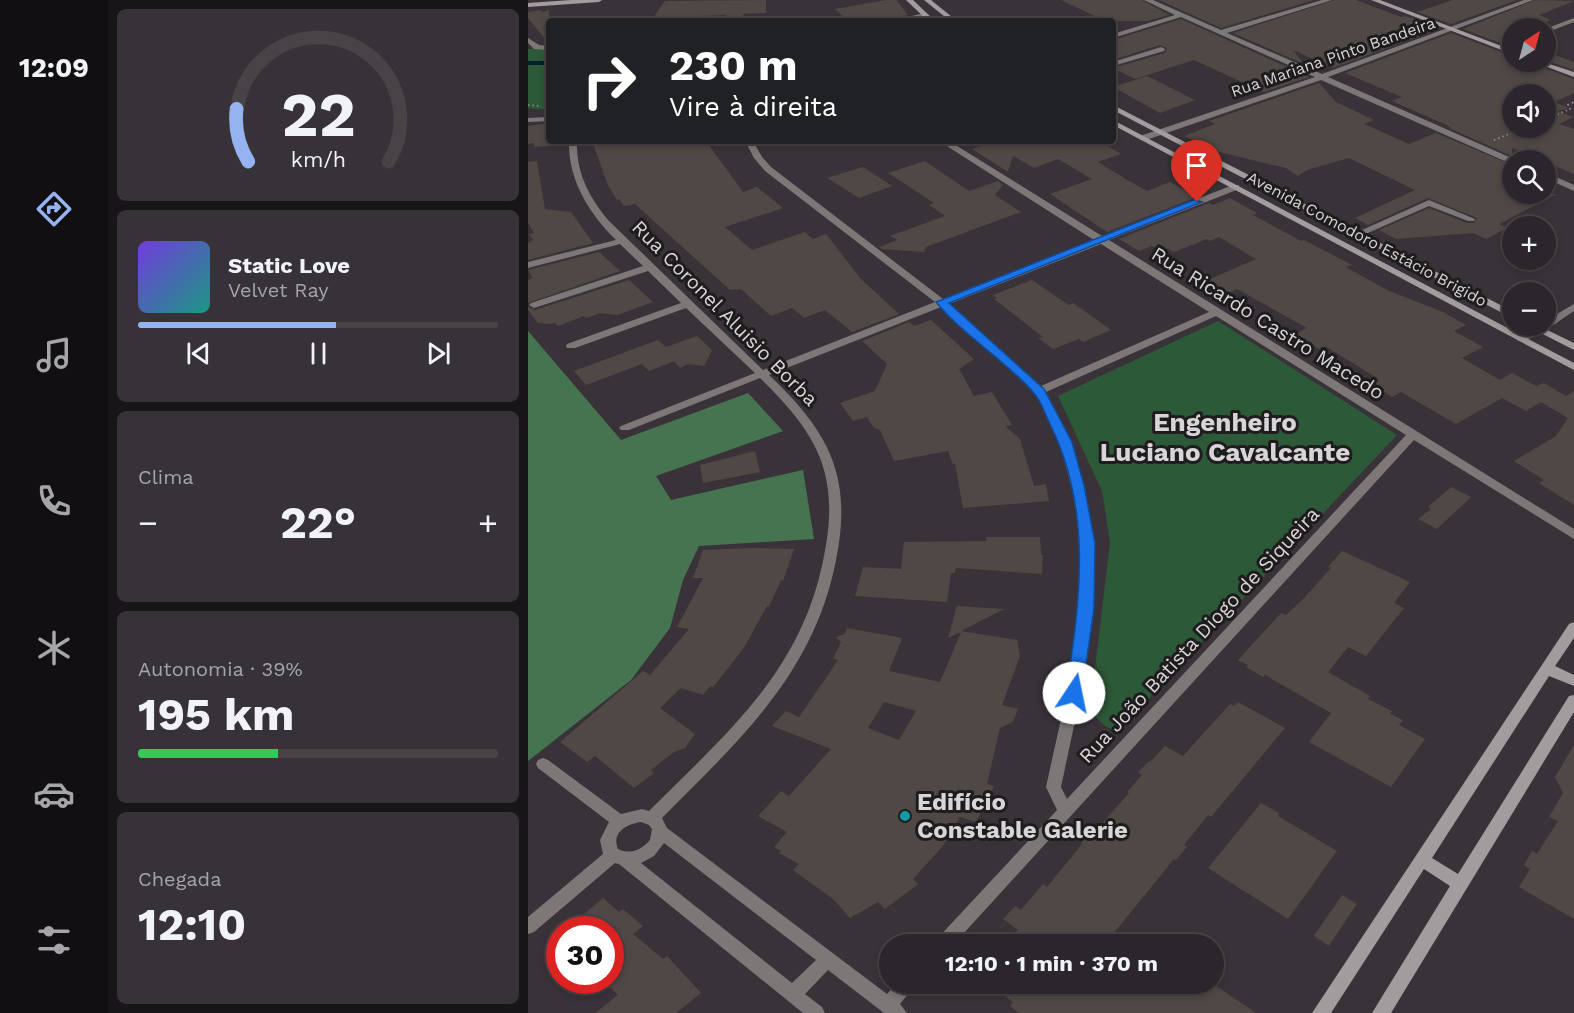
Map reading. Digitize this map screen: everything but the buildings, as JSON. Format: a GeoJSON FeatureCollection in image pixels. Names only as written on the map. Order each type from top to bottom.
{"type":"FeatureCollection","features":[{"type":"Feature","properties":{"kind":"main road"},"geometry":{"type":"LineString","coordinates":[[528,5],[550,0]]}},
{"type":"Feature","properties":{"kind":"main road"},"geometry":{"type":"LineString","coordinates":[[528,5],[599,0]]}},
{"type":"Feature","properties":{"kind":"main road"},"geometry":{"type":"LineString","coordinates":[[909,0],[928,18]]}},
{"type":"Feature","properties":{"kind":"main road"},"geometry":{"type":"LineString","coordinates":[[927,0],[950,18]]}},
{"type":"Feature","properties":{"kind":"main road"},"geometry":{"type":"LineString","coordinates":[[1374,0],[1502,47]]}},
{"type":"Feature","properties":{"kind":"main road"},"geometry":{"type":"LineString","coordinates":[[1556,68],[1574,75]]}},
{"type":"Feature","properties":{"kind":"main road","name":"Avenida Comodoro Estácio Brigido"},"geometry":{"type":"LineString","coordinates":[[1116,109],[1502,310]]}},
{"type":"Feature","properties":{"kind":"main road","name":"Avenida Comodoro Estácio Brigido"},"geometry":{"type":"LineString","coordinates":[[1116,124],[1574,367]]}},
{"type":"Feature","properties":{"kind":"main road"},"geometry":{"type":"LineString","coordinates":[[1556,336],[1574,347]]}},
{"type":"Feature","properties":{"kind":"main road"},"geometry":{"type":"LineString","coordinates":[[1321,1013],[1574,627]]}},
{"type":"Feature","properties":{"kind":"main road"},"geometry":{"type":"LineString","coordinates":[[1548,669],[1574,681]]}},
{"type":"Feature","properties":{"kind":"main road"},"geometry":{"type":"LineString","coordinates":[[1381,1013],[1574,700]]}},
{"type":"Feature","properties":{"kind":"main road"},"geometry":{"type":"LineString","coordinates":[[1422,860],[1460,883]]}},
{"type":"Feature","properties":{"kind":"street"},"geometry":{"type":"LineString","coordinates":[[1147,0],[1502,157]]}},
{"type":"Feature","properties":{"kind":"street"},"geometry":{"type":"LineString","coordinates":[[1221,32],[1329,0]]}},
{"type":"Feature","properties":{"kind":"street","name":"Rua Mariana Pinto Bandeira"},"geometry":{"type":"LineString","coordinates":[[1143,138],[1322,77],[1530,0]]}},
{"type":"Feature","properties":{"kind":"street"},"geometry":{"type":"LineString","coordinates":[[910,18],[924,15]]}},
{"type":"Feature","properties":{"kind":"street"},"geometry":{"type":"LineString","coordinates":[[1116,35],[1182,15]]}},
{"type":"Feature","properties":{"kind":"street"},"geometry":{"type":"LineString","coordinates":[[1556,27],[1572,21]]}},
{"type":"Feature","properties":{"kind":"street"},"geometry":{"type":"LineString","coordinates":[[528,40],[537,47],[546,48]]}},
{"type":"Feature","properties":{"kind":"street"},"geometry":{"type":"LineString","coordinates":[[1116,63],[1161,49]]}},
{"type":"Feature","properties":{"kind":"street"},"geometry":{"type":"LineString","coordinates":[[528,120],[546,119]]}},
{"type":"Feature","properties":{"kind":"street","name":"Rua Coronel Aluisio Borba"},"geometry":{"type":"LineString","coordinates":[[573,144],[572,154],[583,191],[593,209],[648,267],[794,406],[822,446],[834,478],[836,518],[830,568],[819,608],[800,649],[777,685],[746,722],[652,818]]}},
{"type":"Feature","properties":{"kind":"street"},"geometry":{"type":"LineString","coordinates":[[750,144],[758,158],[785,184],[941,302],[1040,391],[1065,442],[1077,485],[1088,543],[1086,608],[1079,669],[1053,787],[1065,810]]}},
{"type":"Feature","properties":{"kind":"street","name":"Rua Ricardo Castro Macedo"},"geometry":{"type":"LineString","coordinates":[[948,144],[1574,535]]}},
{"type":"Feature","properties":{"kind":"street"},"geometry":{"type":"LineString","coordinates":[[1556,180],[1574,188]]}},
{"type":"Feature","properties":{"kind":"street"},"geometry":{"type":"LineString","coordinates":[[626,428],[1236,187]]}},
{"type":"Feature","properties":{"kind":"street"},"geometry":{"type":"LineString","coordinates":[[1358,234],[1425,203],[1436,204],[1471,219]]}},
{"type":"Feature","properties":{"kind":"street"},"geometry":{"type":"LineString","coordinates":[[528,265],[622,241]]}},
{"type":"Feature","properties":{"kind":"street"},"geometry":{"type":"LineString","coordinates":[[534,305],[648,267]]}},
{"type":"Feature","properties":{"kind":"street"},"geometry":{"type":"LineString","coordinates":[[571,346],[688,304]]}},
{"type":"Feature","properties":{"kind":"street"},"geometry":{"type":"LineString","coordinates":[[1556,317],[1574,307]]}},
{"type":"Feature","properties":{"kind":"street"},"geometry":{"type":"LineString","coordinates":[[1040,391],[1217,312]]}},
{"type":"Feature","properties":{"kind":"street"},"geometry":{"type":"LineString","coordinates":[[1522,339],[1526,336]]}},
{"type":"Feature","properties":{"kind":"street","name":"Rua João Batista Diogo de Siqueira"},"geometry":{"type":"LineString","coordinates":[[952,934],[1414,434]]}},
{"type":"Feature","properties":{"kind":"street"},"geometry":{"type":"LineString","coordinates":[[543,764],[620,822]]}},
{"type":"Feature","properties":{"kind":"street"},"geometry":{"type":"LineString","coordinates":[[816,1013],[608,848],[608,839],[612,829],[631,816],[642,815],[652,818],[658,824],[661,832],[893,1009],[901,994]]}},
{"type":"Feature","properties":{"kind":"street"},"geometry":{"type":"LineString","coordinates":[[528,927],[618,857],[644,855],[658,841],[661,832]]}},
{"type":"Feature","properties":{"kind":"street"},"geometry":{"type":"LineString","coordinates":[[793,994],[827,960]]}},
{"type":"Feature","properties":{"kind":"path"},"geometry":{"type":"LineString","coordinates":[[1556,115],[1570,109],[1568,105],[1574,102]]}},
{"type":"Feature","properties":{"kind":"path"},"geometry":{"type":"LineString","coordinates":[[1478,146],[1502,137]]}},
{"type":"Feature","properties":{"kind":"green space"},"geometry":{"type":"Polygon","coordinates":[[[546,48],[546,110],[528,108],[528,49],[546,48]]]}},
{"type":"Feature","properties":{"kind":"green space"},"geometry":{"type":"Polygon","coordinates":[[[1218,321],[1397,435],[1117,732],[1105,726],[1090,711],[1110,542],[1102,491],[1058,396],[1218,321]]]}},
{"type":"Feature","properties":{"kind":"green space"},"geometry":{"type":"Polygon","coordinates":[[[528,331],[621,440],[748,393],[783,431],[656,476],[671,500],[803,470],[814,539],[699,546],[683,580],[670,628],[631,680],[528,761],[528,331]]]}},
{"type":"Feature","properties":{"kind":"waterway"},"geometry":{"type":"LineString","coordinates":[[528,63],[546,63]]}},
{"type":"Feature","properties":{"kind":"place","name":"Edifício Constable Galerie"},"geometry":{"type":"Point","coordinates":[905,816]}},
{"type":"Feature","properties":{"kind":"district","name":"Engenheiro Luciano Cavalcante"},"geometry":{"type":"Point","coordinates":[1225,436]}},
{"type":"Feature","properties":{"kind":"route"},"geometry":{"type":"LineString","coordinates":[[1074,693],[1086,608],[1088,543],[1077,485],[1065,442],[1040,391],[941,302],[1197,202]]}}]}
